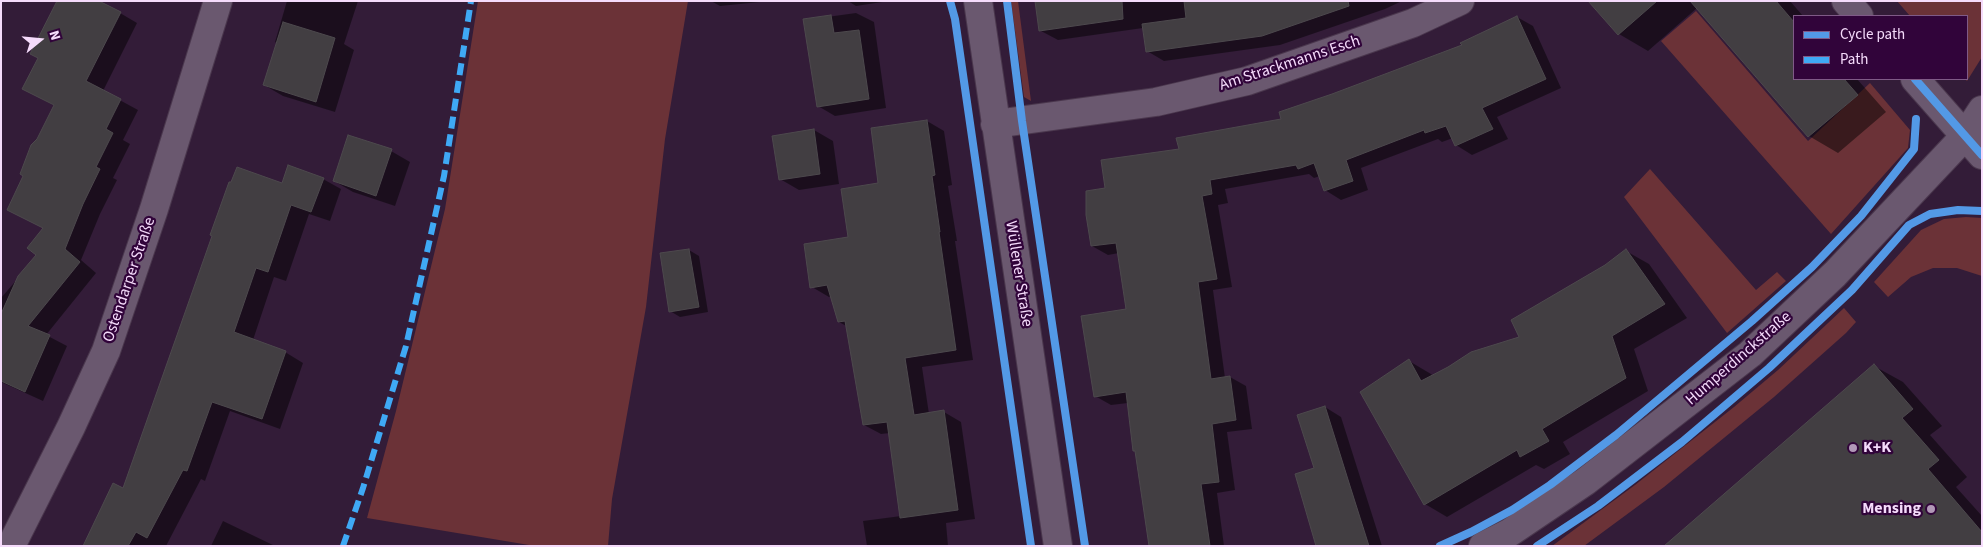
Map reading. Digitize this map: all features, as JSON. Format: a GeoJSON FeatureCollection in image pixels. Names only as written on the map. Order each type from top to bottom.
{"type":"FeatureCollection","features":[{"type":"Feature","properties":{"kind":"street","name":"Wüllener Straße"},"geometry":{"type":"LineString","coordinates":[[978,1],[1058,546]]}},
{"type":"Feature","properties":{"kind":"street","name":"Am Strackmanns Esch"},"geometry":{"type":"LineString","coordinates":[[995,124],[1156,102],[1247,81],[1414,22],[1460,1]]}},
{"type":"Feature","properties":{"kind":"street"},"geometry":{"type":"LineString","coordinates":[[1846,1],[1858,15]]}},
{"type":"Feature","properties":{"kind":"street","name":"Ostendarper Straße"},"geometry":{"type":"LineString","coordinates":[[10,546],[71,427],[106,351],[154,209],[216,2]]}},
{"type":"Feature","properties":{"kind":"street"},"geometry":{"type":"LineString","coordinates":[[1916,80],[1973,145]]}},
{"type":"Feature","properties":{"kind":"street","name":"Humperdinckstraße"},"geometry":{"type":"LineString","coordinates":[[1483,546],[1508,533],[1586,481],[1750,354],[1973,145],[1982,110]]}},
{"type":"Feature","properties":{"kind":"shaded area"},"geometry":{"type":"Polygon","coordinates":[[[478,1],[688,1],[665,139],[646,307],[612,499],[608,546],[535,546],[367,518],[396,411],[445,209],[478,1]]]}},
{"type":"Feature","properties":{"kind":"shaded area"},"geometry":{"type":"Polygon","coordinates":[[[1011,1],[1018,1],[1031,101],[1024,97],[1011,1]]]}},
{"type":"Feature","properties":{"kind":"shaded area"},"geometry":{"type":"Polygon","coordinates":[[[1897,1],[1982,1],[1982,57],[1968,79],[1968,15],[1909,15],[1897,1]]]}},
{"type":"Feature","properties":{"kind":"shaded area"},"geometry":{"type":"Polygon","coordinates":[[[1696,11],[1808,141],[1870,83],[1910,130],[1908,148],[1831,234],[1661,41],[1696,11]]]}},
{"type":"Feature","properties":{"kind":"shaded area"},"geometry":{"type":"Polygon","coordinates":[[[1650,169],[1756,290],[1777,272],[1786,281],[1727,333],[1624,197],[1650,169]]]}},
{"type":"Feature","properties":{"kind":"shaded area"},"geometry":{"type":"Polygon","coordinates":[[[1982,218],[1982,276],[1957,268],[1933,268],[1911,277],[1888,297],[1874,282],[1921,230],[1944,219],[1982,218]]]}},
{"type":"Feature","properties":{"kind":"shaded area"},"geometry":{"type":"Polygon","coordinates":[[[1844,308],[1856,322],[1846,333],[1774,397],[1664,487],[1584,546],[1552,546],[1635,485],[1734,407],[1778,370],[1844,308]]]}},
{"type":"Feature","properties":{"kind":"building"},"geometry":{"type":"Polygon","coordinates":[[[57,1],[99,1],[121,12],[86,81],[121,99],[106,129],[113,133],[96,167],[100,169],[83,204],[65,249],[80,262],[28,326],[50,335],[25,392],[1,381],[1,314],[18,276],[36,255],[27,248],[43,228],[7,210],[23,176],[20,174],[31,145],[37,139],[54,105],[22,89],[38,58],[30,54],[57,1]]]}},
{"type":"Feature","properties":{"kind":"building"},"geometry":{"type":"Polygon","coordinates":[[[1035,1],[1122,1],[1123,19],[1039,31],[1035,1]]]}},
{"type":"Feature","properties":{"kind":"building"},"geometry":{"type":"Polygon","coordinates":[[[1184,1],[1348,1],[1349,6],[1262,36],[1146,52],[1142,24],[1186,18],[1184,1]]]}},
{"type":"Feature","properties":{"kind":"building"},"geometry":{"type":"Polygon","coordinates":[[[1588,1],[1657,1],[1618,35],[1588,1]]]}},
{"type":"Feature","properties":{"kind":"building"},"geometry":{"type":"Polygon","coordinates":[[[1690,1],[1776,1],[1793,21],[1793,80],[1845,80],[1858,95],[1808,137],[1690,1]]]}},
{"type":"Feature","properties":{"kind":"building"},"geometry":{"type":"Polygon","coordinates":[[[831,15],[834,33],[859,30],[869,99],[817,107],[803,19],[831,15]]]}},
{"type":"Feature","properties":{"kind":"building"},"geometry":{"type":"Polygon","coordinates":[[[1517,16],[1546,79],[1482,108],[1493,129],[1455,146],[1446,126],[1425,133],[1424,130],[1346,160],[1353,181],[1324,191],[1314,163],[1298,169],[1296,165],[1210,180],[1212,194],[1202,196],[1217,279],[1198,282],[1211,379],[1230,376],[1236,420],[1212,424],[1219,482],[1201,484],[1210,546],[1149,546],[1135,451],[1133,451],[1126,392],[1094,397],[1081,316],[1126,309],[1116,243],[1091,246],[1086,215],[1086,191],[1105,188],[1101,160],[1179,149],[1176,138],[1281,119],[1279,112],[1462,45],[1460,43],[1517,16]]]}},
{"type":"Feature","properties":{"kind":"building"},"geometry":{"type":"Polygon","coordinates":[[[283,22],[335,38],[316,102],[263,85],[283,22]]]}},
{"type":"Feature","properties":{"kind":"building"},"geometry":{"type":"Polygon","coordinates":[[[927,120],[935,175],[932,176],[939,232],[956,350],[905,358],[914,415],[944,410],[958,510],[900,518],[887,422],[863,425],[845,321],[838,322],[827,285],[810,288],[804,244],[848,237],[841,189],[878,183],[871,128],[927,120]]]}},
{"type":"Feature","properties":{"kind":"building"},"geometry":{"type":"Polygon","coordinates":[[[814,129],[820,174],[779,180],[772,136],[814,129]]]}},
{"type":"Feature","properties":{"kind":"building"},"geometry":{"type":"Polygon","coordinates":[[[348,135],[392,149],[376,196],[333,181],[348,135]]]}},
{"type":"Feature","properties":{"kind":"building"},"geometry":{"type":"Polygon","coordinates":[[[288,165],[324,178],[311,212],[291,205],[268,272],[256,268],[234,332],[286,351],[262,419],[212,402],[187,471],[183,470],[147,538],[136,532],[128,546],[83,546],[113,483],[123,488],[212,236],[210,235],[229,182],[231,182],[237,167],[282,183],[288,165]]]}},
{"type":"Feature","properties":{"kind":"building"},"geometry":{"type":"Polygon","coordinates":[[[689,249],[699,307],[669,312],[660,253],[689,249]]]}},
{"type":"Feature","properties":{"kind":"building"},"geometry":{"type":"Polygon","coordinates":[[[1626,249],[1665,304],[1612,336],[1626,378],[1542,429],[1549,441],[1520,457],[1517,450],[1424,505],[1360,392],[1409,359],[1421,381],[1471,352],[1519,337],[1511,320],[1605,265],[1626,249]]]}},
{"type":"Feature","properties":{"kind":"building","name":"K+K"},"geometry":{"type":"Polygon","coordinates":[[[1874,364],[1913,409],[1902,418],[1939,460],[1928,469],[1982,532],[1982,546],[1664,546],[1874,364]]]}},
{"type":"Feature","properties":{"kind":"building"},"geometry":{"type":"Polygon","coordinates":[[[1325,406],[1369,546],[1316,546],[1295,474],[1314,468],[1297,415],[1325,406]]]}},
{"type":"Feature","properties":{"kind":"marked path"},"geometry":{"type":"LineString","coordinates":[[343,546],[363,488],[406,346],[444,176],[471,1]]}},
{"type":"Feature","properties":{"kind":"cycle path"},"geometry":{"type":"LineString","coordinates":[[950,1],[955,19],[1031,546]]}},
{"type":"Feature","properties":{"kind":"cycle path"},"geometry":{"type":"LineString","coordinates":[[1007,1],[1022,121],[1085,546]]}},
{"type":"Feature","properties":{"kind":"cycle path"},"geometry":{"type":"LineString","coordinates":[[1916,80],[1982,155]]}},
{"type":"Feature","properties":{"kind":"cycle path"},"geometry":{"type":"LineString","coordinates":[[1440,546],[1512,510],[1550,485],[1616,435],[1752,321],[1812,267],[1861,216],[1914,149],[1916,119]]}},
{"type":"Feature","properties":{"kind":"cycle path"},"geometry":{"type":"LineString","coordinates":[[1537,546],[1598,506],[1682,442],[1769,368],[1852,290],[1909,225],[1930,214],[1958,210],[1982,211]]}},
{"type":"Feature","properties":{"kind":"place","name":"K+K"},"geometry":{"type":"Point","coordinates":[1853,448]}},
{"type":"Feature","properties":{"kind":"place","name":"Mensing"},"geometry":{"type":"Point","coordinates":[1931,509]}}]}
